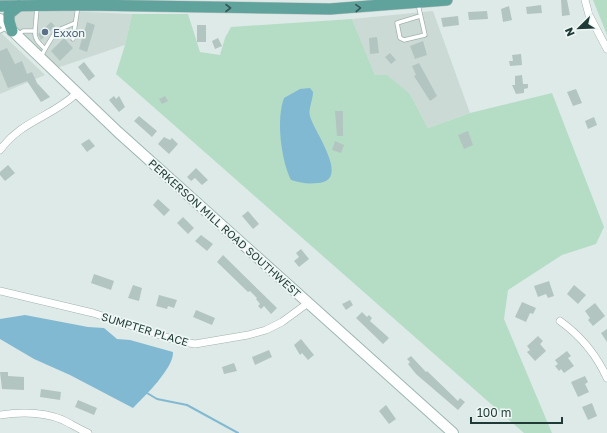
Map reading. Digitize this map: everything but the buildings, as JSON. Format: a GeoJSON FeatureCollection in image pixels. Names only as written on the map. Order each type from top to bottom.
{"type":"FeatureCollection","features":[{"type":"Feature","properties":{"kind":"main road"},"geometry":{"type":"LineString","coordinates":[[0,6],[187,4],[330,9],[447,0]]}},
{"type":"Feature","properties":{"kind":"main road"},"geometry":{"type":"LineString","coordinates":[[9,31],[9,14],[19,6]]}},
{"type":"Feature","properties":{"kind":"street"},"geometry":{"type":"LineString","coordinates":[[585,0],[589,15],[607,49]]}},
{"type":"Feature","properties":{"kind":"street","name":"PERKERSON MILL ROAD SOUTHWEST"},"geometry":{"type":"LineString","coordinates":[[0,19],[9,31],[40,58],[77,94],[453,433]]}},
{"type":"Feature","properties":{"kind":"street"},"geometry":{"type":"LineString","coordinates":[[0,150],[8,139],[19,129],[77,94]]}},
{"type":"Feature","properties":{"kind":"street","name":"SUMPTER PLACE"},"geometry":{"type":"LineString","coordinates":[[0,291],[93,313],[178,341],[195,344],[248,336],[266,330],[282,322],[308,303]]}},
{"type":"Feature","properties":{"kind":"street"},"geometry":{"type":"LineString","coordinates":[[560,321],[582,339],[591,350],[607,378]]}},
{"type":"Feature","properties":{"kind":"street"},"geometry":{"type":"LineString","coordinates":[[0,415],[17,413],[38,414],[62,420],[88,433]]}},
{"type":"Feature","properties":{"kind":"lane"},"geometry":{"type":"LineString","coordinates":[[418,3],[425,34],[404,40],[400,38],[397,23],[420,16]]}},
{"type":"Feature","properties":{"kind":"lane"},"geometry":{"type":"LineString","coordinates":[[73,39],[78,5]]}},
{"type":"Feature","properties":{"kind":"lane"},"geometry":{"type":"LineString","coordinates":[[37,6],[34,36],[37,42],[45,49]]}},
{"type":"Feature","properties":{"kind":"lane"},"geometry":{"type":"LineString","coordinates":[[40,58],[56,31],[76,23]]}},
{"type":"Feature","properties":{"kind":"lane"},"geometry":{"type":"LineString","coordinates":[[9,31],[35,31]]}},
{"type":"Feature","properties":{"kind":"shaded area"},"geometry":{"type":"Polygon","coordinates":[[[21,9],[132,14],[125,45],[57,68],[14,26],[13,13],[21,9]]]}},
{"type":"Feature","properties":{"kind":"shaded area"},"geometry":{"type":"Polygon","coordinates":[[[433,11],[470,113],[428,128],[410,94],[375,75],[352,19],[433,11]]]}},
{"type":"Feature","properties":{"kind":"shaded area"},"geometry":{"type":"Polygon","coordinates":[[[0,32],[45,75],[0,94],[0,32]]]}},
{"type":"Feature","properties":{"kind":"green space"},"geometry":{"type":"Polygon","coordinates":[[[593,0],[607,0],[607,35],[593,0]]]}},
{"type":"Feature","properties":{"kind":"green space"},"geometry":{"type":"Polygon","coordinates":[[[132,14],[188,14],[200,52],[220,55],[225,38],[231,27],[352,19],[375,75],[387,75],[410,94],[428,128],[470,113],[552,93],[604,227],[596,244],[562,255],[508,290],[504,319],[552,433],[524,433],[116,74],[125,45],[132,14]]]}},
{"type":"Feature","properties":{"kind":"water"},"geometry":{"type":"Polygon","coordinates":[[[310,88],[313,92],[310,116],[328,154],[332,174],[328,180],[318,183],[301,183],[291,180],[288,172],[282,151],[280,117],[284,98],[300,89],[310,88]]]}},
{"type":"Feature","properties":{"kind":"water"},"geometry":{"type":"Polygon","coordinates":[[[25,315],[88,327],[104,328],[117,339],[130,340],[173,352],[172,359],[158,382],[133,408],[70,375],[34,359],[0,339],[0,319],[25,315]]]}},
{"type":"Feature","properties":{"kind":"waterway"},"geometry":{"type":"LineString","coordinates":[[147,393],[157,399],[187,405],[238,433]]}},
{"type":"Feature","properties":{"kind":"place","name":"Exxon"},"geometry":{"type":"Point","coordinates":[45,32]}}]}
